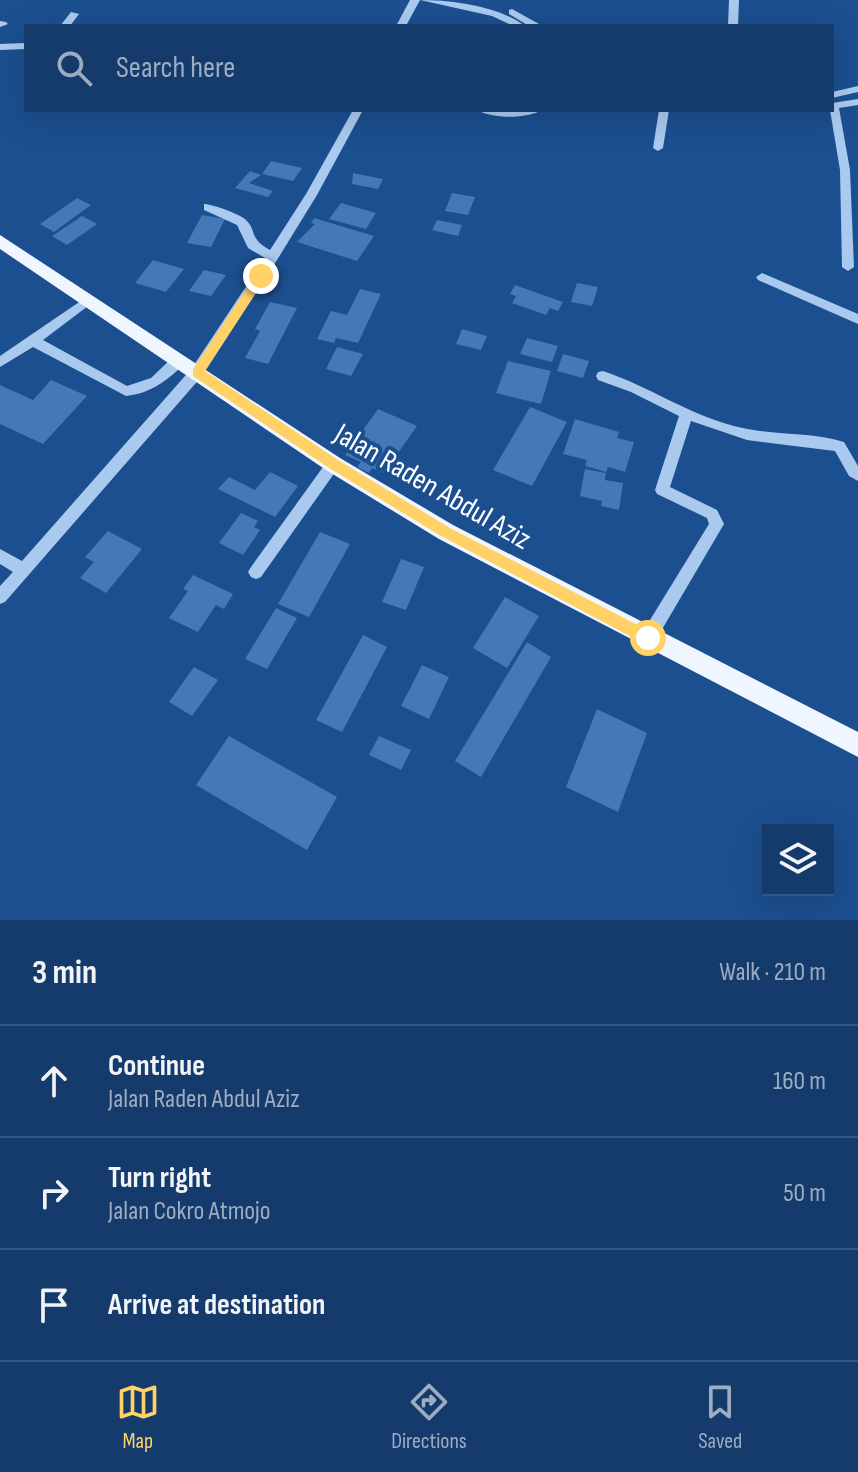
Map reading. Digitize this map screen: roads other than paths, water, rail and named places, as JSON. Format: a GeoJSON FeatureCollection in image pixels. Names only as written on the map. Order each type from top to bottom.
{"type":"FeatureCollection","features":[{"type":"Feature","properties":{"kind":"main road","name":"Jalan Raden Abdul Aziz"},"geometry":{"type":"LineString","coordinates":[[0,241],[333,464],[446,532],[858,745]]}},
{"type":"Feature","properties":{"kind":"street"},"geometry":{"type":"LineString","coordinates":[[402,24],[415,0]]}},
{"type":"Feature","properties":{"kind":"street"},"geometry":{"type":"LineString","coordinates":[[425,0],[495,14],[516,24]]}},
{"type":"Feature","properties":{"kind":"street"},"geometry":{"type":"LineString","coordinates":[[465,0],[507,10],[532,24]]}},
{"type":"Feature","properties":{"kind":"street"},"geometry":{"type":"LineString","coordinates":[[733,24],[734,0]]}},
{"type":"Feature","properties":{"kind":"street"},"geometry":{"type":"LineString","coordinates":[[66,24],[74,14]]}},
{"type":"Feature","properties":{"kind":"street"},"geometry":{"type":"LineString","coordinates":[[0,47],[24,46]]}},
{"type":"Feature","properties":{"kind":"street"},"geometry":{"type":"LineString","coordinates":[[834,101],[858,89]]}},
{"type":"Feature","properties":{"kind":"street"},"geometry":{"type":"LineString","coordinates":[[834,102],[858,102]]}},
{"type":"Feature","properties":{"kind":"street"},"geometry":{"type":"LineString","coordinates":[[834,108],[845,170],[848,267]]}},
{"type":"Feature","properties":{"kind":"street"},"geometry":{"type":"LineString","coordinates":[[0,597],[197,372],[273,257],[357,112]]}},
{"type":"Feature","properties":{"kind":"street"},"geometry":{"type":"LineString","coordinates":[[658,148],[664,112]]}},
{"type":"Feature","properties":{"kind":"street"},"geometry":{"type":"LineString","coordinates":[[208,207],[242,223],[252,245],[273,257]]}},
{"type":"Feature","properties":{"kind":"street"},"geometry":{"type":"LineString","coordinates":[[762,277],[858,319]]}},
{"type":"Feature","properties":{"kind":"street"},"geometry":{"type":"LineString","coordinates":[[0,362],[88,300]]}},
{"type":"Feature","properties":{"kind":"street"},"geometry":{"type":"LineString","coordinates":[[33,341],[126,391],[143,389],[162,377],[179,360]]}},
{"type":"Feature","properties":{"kind":"street"},"geometry":{"type":"LineString","coordinates":[[603,376],[630,384],[687,413],[732,431],[839,446],[845,453],[849,467],[858,475]]}},
{"type":"Feature","properties":{"kind":"street"},"geometry":{"type":"LineString","coordinates":[[648,638],[717,524],[712,514],[662,490],[687,413]]}},
{"type":"Feature","properties":{"kind":"street"},"geometry":{"type":"LineString","coordinates":[[256,572],[333,464]]}},
{"type":"Feature","properties":{"kind":"street"},"geometry":{"type":"LineString","coordinates":[[0,556],[23,570]]}}]}
